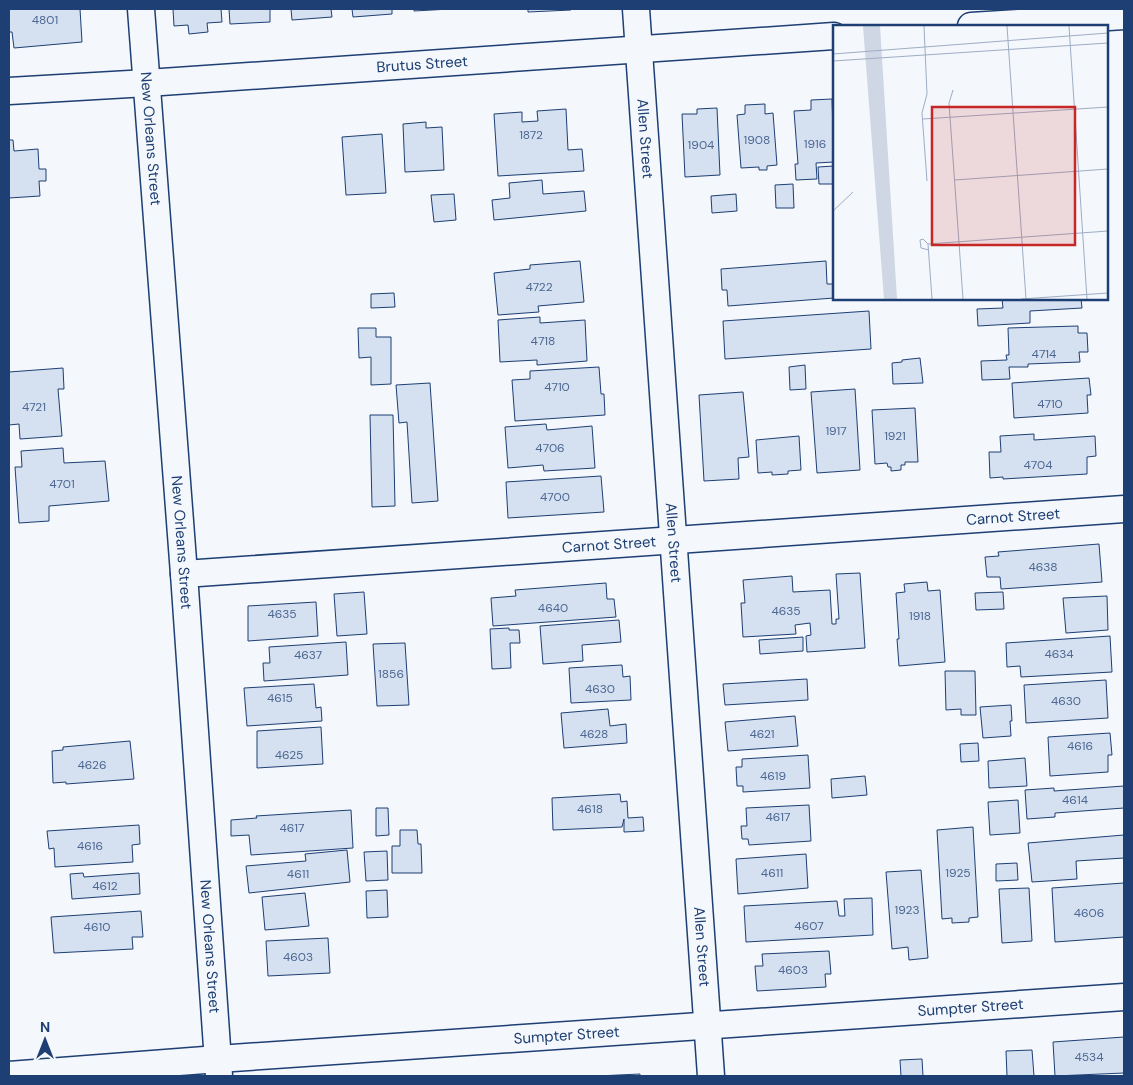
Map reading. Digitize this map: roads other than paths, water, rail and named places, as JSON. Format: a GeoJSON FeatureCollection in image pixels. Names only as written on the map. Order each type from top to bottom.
{"type":"FeatureCollection","features":[{"type":"Feature","properties":{"kind":"street","name":"New Orleans Street"},"geometry":{"type":"LineString","coordinates":[[141,9],[219,1068]]}},
{"type":"Feature","properties":{"kind":"street","name":"Allen Street"},"geometry":{"type":"LineString","coordinates":[[636,9],[712,1076]]}},
{"type":"Feature","properties":{"kind":"street"},"geometry":{"type":"LineString","coordinates":[[986,25],[1124,16]]}},
{"type":"Feature","properties":{"kind":"street","name":"Brutus Street"},"geometry":{"type":"LineString","coordinates":[[9,91],[833,36]]}},
{"type":"Feature","properties":{"kind":"street","name":"Carnot Street"},"geometry":{"type":"LineString","coordinates":[[184,574],[1124,509]]}},
{"type":"Feature","properties":{"kind":"street","name":"Sumpter Street"},"geometry":{"type":"LineString","coordinates":[[9,1075],[219,1068],[708,1025],[1124,997]]}}]}
